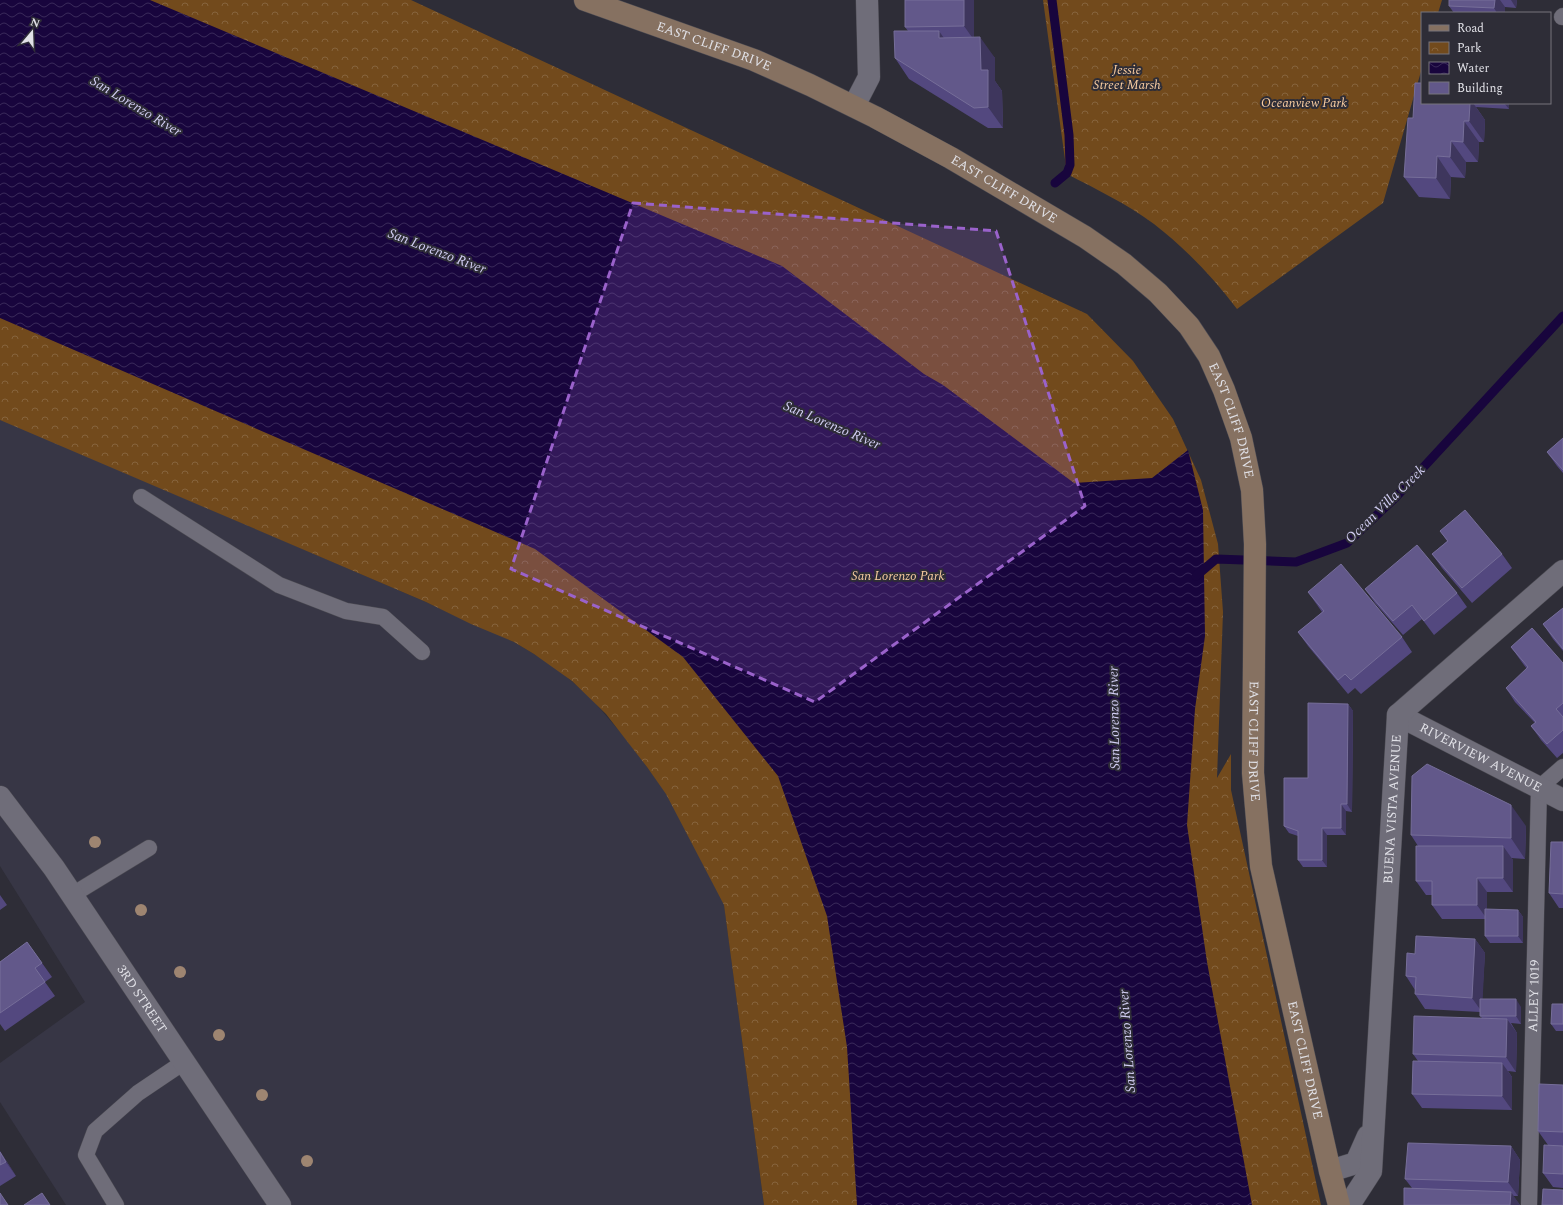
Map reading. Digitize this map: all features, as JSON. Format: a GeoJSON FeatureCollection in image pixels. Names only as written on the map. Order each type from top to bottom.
{"type":"FeatureCollection","features":[{"type":"Feature","properties":{"kind":"main road","name":"EAST CLIFF DRIVE"},"geometry":{"type":"LineString","coordinates":[[585,0],[754,60],[854,106],[965,166],[1085,237],[1124,264],[1158,293],[1189,326],[1209,356],[1224,390],[1241,438],[1252,490],[1255,544],[1253,772],[1261,866],[1339,1205]]}},
{"type":"Feature","properties":{"kind":"street"},"geometry":{"type":"LineString","coordinates":[[854,106],[869,77],[867,0]]}},
{"type":"Feature","properties":{"kind":"street","name":"BUENA VISTA AVENUE"},"geometry":{"type":"LineString","coordinates":[[1350,1205],[1371,1172],[1398,715],[1563,571]]}},
{"type":"Feature","properties":{"kind":"street","name":"RIVERVIEW AVENUE"},"geometry":{"type":"LineString","coordinates":[[1398,715],[1563,800]]}},
{"type":"Feature","properties":{"kind":"street","name":"3RD STREET"},"geometry":{"type":"LineString","coordinates":[[0,797],[54,868],[280,1205]]}},
{"type":"Feature","properties":{"kind":"street","name":"BUENA VISTA AVENUE"},"geometry":{"type":"LineString","coordinates":[[1330,1171],[1356,1163],[1374,1120]]}},
{"type":"Feature","properties":{"kind":"lane"},"geometry":{"type":"LineString","coordinates":[[142,497],[279,585],[346,611],[383,617],[422,652]]}},
{"type":"Feature","properties":{"kind":"lane"},"geometry":{"type":"LineString","coordinates":[[1538,788],[1563,767]]}},
{"type":"Feature","properties":{"kind":"lane","name":"ALLEY 1019"},"geometry":{"type":"LineString","coordinates":[[1530,1205],[1538,788]]}},
{"type":"Feature","properties":{"kind":"lane"},"geometry":{"type":"LineString","coordinates":[[72,895],[148,848]]}},
{"type":"Feature","properties":{"kind":"lane"},"geometry":{"type":"LineString","coordinates":[[116,1205],[86,1155],[95,1131],[138,1093],[184,1062]]}},
{"type":"Feature","properties":{"kind":"highlighted area"},"geometry":{"type":"Polygon","coordinates":[[[633,203],[996,231],[1085,506],[815,702],[511,569],[633,203]]]}},
{"type":"Feature","properties":{"kind":"shaded area"},"geometry":{"type":"Polygon","coordinates":[[[0,419],[493,632],[514,642],[554,666],[590,697],[627,740],[667,794],[724,904],[764,1205],[66,1205],[0,1102],[0,1063],[85,1002],[0,866],[0,419]]]}},
{"type":"Feature","properties":{"kind":"green space","name":"San Lorenzo Park"},"geometry":{"type":"Polygon","coordinates":[[[0,0],[411,0],[1087,314],[1133,361],[1173,419],[1201,480],[1218,544],[1223,612],[1217,778],[1231,754],[1231,790],[1321,1205],[764,1205],[724,905],[666,794],[606,714],[572,681],[534,654],[514,642],[471,624],[426,602],[0,420],[0,0]]]}},
{"type":"Feature","properties":{"kind":"green space","name":"Oceanview Park"},"geometry":{"type":"Polygon","coordinates":[[[1043,0],[1442,0],[1438,12],[1421,12],[1421,71],[1383,203],[1237,309],[1198,264],[1177,243],[1154,224],[1122,203],[1067,174],[1043,0]]]}},
{"type":"Feature","properties":{"kind":"water","name":"San Lorenzo Park"},"geometry":{"type":"Polygon","coordinates":[[[0,0],[150,0],[782,266],[924,374],[943,385],[1074,483],[1152,478],[1188,450],[1203,510],[1205,636],[1195,709],[1187,825],[1207,962],[1252,1205],[857,1205],[847,1047],[827,916],[778,776],[683,657],[535,549],[0,318],[0,0]]]}},
{"type":"Feature","properties":{"kind":"building"},"geometry":{"type":"Polygon","coordinates":[[[905,0],[964,0],[964,26],[905,27],[905,0]]]}},
{"type":"Feature","properties":{"kind":"building"},"geometry":{"type":"Polygon","coordinates":[[[1449,0],[1495,0],[1494,8],[1449,6],[1449,0]]]}},
{"type":"Feature","properties":{"kind":"building"},"geometry":{"type":"Polygon","coordinates":[[[894,31],[939,31],[939,38],[980,37],[981,70],[988,70],[988,107],[974,108],[895,58],[894,31]]]}},
{"type":"Feature","properties":{"kind":"building"},"geometry":{"type":"Polygon","coordinates":[[[1415,83],[1421,83],[1421,104],[1470,104],[1469,121],[1464,121],[1463,142],[1451,141],[1450,157],[1437,156],[1436,178],[1404,177],[1408,118],[1413,118],[1415,83]]]}},
{"type":"Feature","properties":{"kind":"building"},"geometry":{"type":"Polygon","coordinates":[[[1563,438],[1563,470],[1547,452],[1563,438]]]}},
{"type":"Feature","properties":{"kind":"building"},"geometry":{"type":"Polygon","coordinates":[[[1465,510],[1502,554],[1462,588],[1432,554],[1448,541],[1440,531],[1465,510]]]}},
{"type":"Feature","properties":{"kind":"building"},"geometry":{"type":"Polygon","coordinates":[[[1417,545],[1457,593],[1424,621],[1412,605],[1393,621],[1365,589],[1417,545]]]}},
{"type":"Feature","properties":{"kind":"building"},"geometry":{"type":"Polygon","coordinates":[[[1341,564],[1402,637],[1351,680],[1345,674],[1338,680],[1298,632],[1324,611],[1308,592],[1341,564]]]}},
{"type":"Feature","properties":{"kind":"building"},"geometry":{"type":"Polygon","coordinates":[[[1563,608],[1563,649],[1543,624],[1563,608]]]}},
{"type":"Feature","properties":{"kind":"building"},"geometry":{"type":"Polygon","coordinates":[[[1532,628],[1563,663],[1563,703],[1556,709],[1563,717],[1563,730],[1547,744],[1531,726],[1536,722],[1506,688],[1528,667],[1511,647],[1532,628]]]}},
{"type":"Feature","properties":{"kind":"building"},"geometry":{"type":"Polygon","coordinates":[[[1308,703],[1348,704],[1347,804],[1341,804],[1341,828],[1322,828],[1322,860],[1298,860],[1298,831],[1284,826],[1284,778],[1308,778],[1308,703]]]}},
{"type":"Feature","properties":{"kind":"building"},"geometry":{"type":"Polygon","coordinates":[[[1427,764],[1511,805],[1511,838],[1411,835],[1412,776],[1427,764]]]}},
{"type":"Feature","properties":{"kind":"building"},"geometry":{"type":"Polygon","coordinates":[[[1551,842],[1563,842],[1563,894],[1549,893],[1551,842]]]}},
{"type":"Feature","properties":{"kind":"building"},"geometry":{"type":"Polygon","coordinates":[[[1416,846],[1503,846],[1503,878],[1477,878],[1477,905],[1432,905],[1432,881],[1416,881],[1416,846]]]}},
{"type":"Feature","properties":{"kind":"building"},"geometry":{"type":"Polygon","coordinates":[[[1485,909],[1518,910],[1518,936],[1485,936],[1485,909]]]}},
{"type":"Feature","properties":{"kind":"building"},"geometry":{"type":"Polygon","coordinates":[[[1416,936],[1475,939],[1472,998],[1415,994],[1416,977],[1406,976],[1407,953],[1415,954],[1416,936]]]}},
{"type":"Feature","properties":{"kind":"building"},"geometry":{"type":"Polygon","coordinates":[[[27,942],[42,963],[35,968],[45,982],[0,1013],[0,962],[27,942]]]}},
{"type":"Feature","properties":{"kind":"building"},"geometry":{"type":"Polygon","coordinates":[[[1480,999],[1516,999],[1516,1016],[1480,1016],[1480,999]]]}},
{"type":"Feature","properties":{"kind":"building"},"geometry":{"type":"Polygon","coordinates":[[[1552,1004],[1563,1004],[1563,1024],[1551,1024],[1552,1004]]]}},
{"type":"Feature","properties":{"kind":"building"},"geometry":{"type":"Polygon","coordinates":[[[1414,1016],[1507,1019],[1506,1057],[1413,1054],[1414,1016]]]}},
{"type":"Feature","properties":{"kind":"building"},"geometry":{"type":"Polygon","coordinates":[[[1413,1061],[1502,1063],[1502,1096],[1412,1094],[1413,1061]]]}},
{"type":"Feature","properties":{"kind":"building"},"geometry":{"type":"Polygon","coordinates":[[[1539,1084],[1563,1085],[1563,1132],[1538,1131],[1539,1084]]]}},
{"type":"Feature","properties":{"kind":"building"},"geometry":{"type":"Polygon","coordinates":[[[1408,1143],[1511,1146],[1508,1182],[1405,1179],[1408,1143]]]}},
{"type":"Feature","properties":{"kind":"building"},"geometry":{"type":"Polygon","coordinates":[[[1544,1145],[1563,1146],[1563,1174],[1543,1173],[1544,1145]]]}},
{"type":"Feature","properties":{"kind":"building"},"geometry":{"type":"Polygon","coordinates":[[[0,1152],[6,1162],[0,1165],[0,1152]]]}},
{"type":"Feature","properties":{"kind":"building"},"geometry":{"type":"Polygon","coordinates":[[[1404,1188],[1511,1192],[1510,1205],[1404,1205],[1404,1188]]]}},
{"type":"Feature","properties":{"kind":"building"},"geometry":{"type":"Polygon","coordinates":[[[1543,1189],[1563,1190],[1563,1205],[1542,1205],[1543,1189]]]}},
{"type":"Feature","properties":{"kind":"building"},"geometry":{"type":"Polygon","coordinates":[[[0,1193],[8,1205],[0,1205],[0,1193]]]}},
{"type":"Feature","properties":{"kind":"building"},"geometry":{"type":"Polygon","coordinates":[[[42,1193],[50,1205],[24,1205],[42,1193]]]}},
{"type":"Feature","properties":{"kind":"waterway","name":"Jessie Street Marsh"},"geometry":{"type":"LineString","coordinates":[[1052,0],[1069,135],[1070,165],[1067,173],[1055,183]]}},
{"type":"Feature","properties":{"kind":"waterway","name":"Ocean Villa Creek"},"geometry":{"type":"LineString","coordinates":[[1196,576],[1216,559],[1296,562],[1347,543],[1396,497],[1563,316]]}},
{"type":"Feature","properties":{"kind":"water label","name":"San Lorenzo River"},"geometry":{"type":"Point","coordinates":[136,106]}},
{"type":"Feature","properties":{"kind":"water label","name":"San Lorenzo River"},"geometry":{"type":"Point","coordinates":[437,251]}},
{"type":"Feature","properties":{"kind":"water label","name":"San Lorenzo River"},"geometry":{"type":"Point","coordinates":[832,425]}},
{"type":"Feature","properties":{"kind":"water label","name":"San Lorenzo River"},"geometry":{"type":"Point","coordinates":[1114,718]}},
{"type":"Feature","properties":{"kind":"water label","name":"San Lorenzo River"},"geometry":{"type":"Point","coordinates":[1127,1041]}}]}
